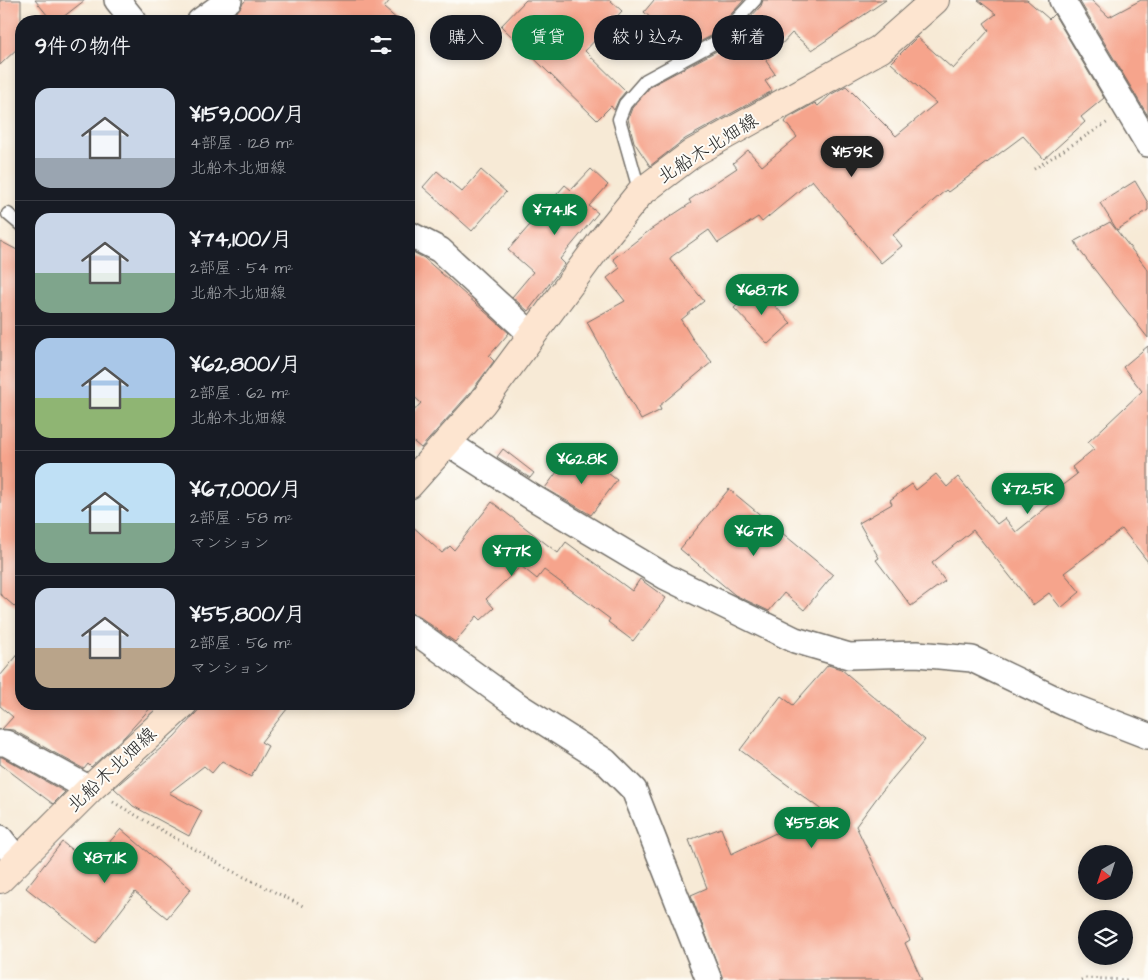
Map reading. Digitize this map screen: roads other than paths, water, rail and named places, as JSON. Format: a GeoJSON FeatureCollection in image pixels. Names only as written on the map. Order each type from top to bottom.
{"type":"FeatureCollection","features":[{"type":"Feature","properties":{"kind":"main road","name":"北船木北畑線"},"geometry":{"type":"LineString","coordinates":[[415,479],[482,402],[607,234],[640,193],[693,153],[880,49],[936,0]]}},
{"type":"Feature","properties":{"kind":"main road","name":"北船木北畑線"},"geometry":{"type":"LineString","coordinates":[[9,870],[90,788],[176,710]]}},
{"type":"Feature","properties":{"kind":"street"},"geometry":{"type":"LineString","coordinates":[[117,0],[129,15]]}},
{"type":"Feature","properties":{"kind":"street"},"geometry":{"type":"LineString","coordinates":[[208,15],[229,0]]}},
{"type":"Feature","properties":{"kind":"street"},"geometry":{"type":"LineString","coordinates":[[1062,0],[1148,144]]}},
{"type":"Feature","properties":{"kind":"street"},"geometry":{"type":"LineString","coordinates":[[415,237],[440,250],[532,335]]}},
{"type":"Feature","properties":{"kind":"street"},"geometry":{"type":"LineString","coordinates":[[448,443],[532,497],[666,577],[795,640],[849,656],[917,654],[972,659],[1068,705],[1148,736]]}},
{"type":"Feature","properties":{"kind":"street"},"geometry":{"type":"LineString","coordinates":[[415,630],[514,703],[605,761],[634,790],[709,980]]}},
{"type":"Feature","properties":{"kind":"street"},"geometry":{"type":"LineString","coordinates":[[0,743],[6,743],[90,788]]}},
{"type":"Feature","properties":{"kind":"street"},"geometry":{"type":"LineString","coordinates":[[0,838],[9,870]]}},
{"type":"Feature","properties":{"kind":"lane"},"geometry":{"type":"LineString","coordinates":[[640,193],[619,119],[625,104],[646,80],[716,42],[755,0]]}},
{"type":"Feature","properties":{"kind":"lane"},"geometry":{"type":"LineString","coordinates":[[8,214],[15,220]]}}]}
